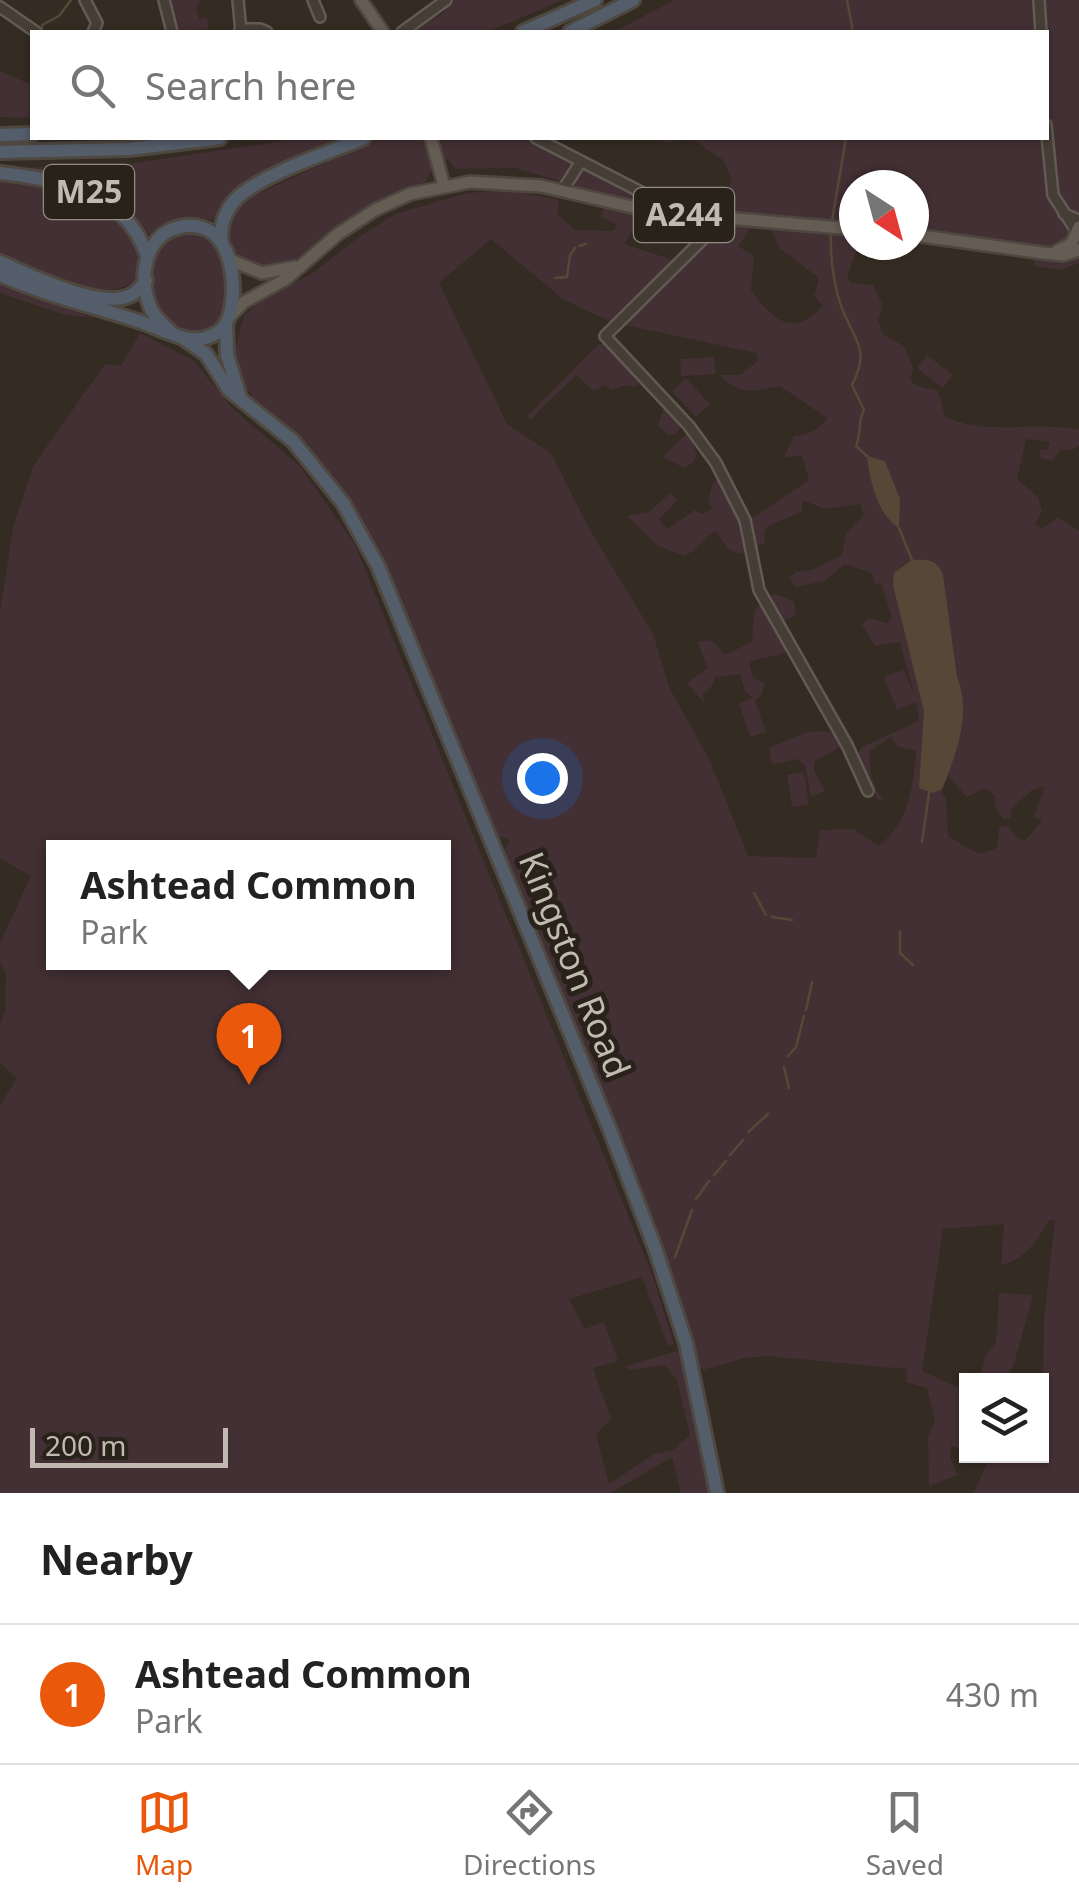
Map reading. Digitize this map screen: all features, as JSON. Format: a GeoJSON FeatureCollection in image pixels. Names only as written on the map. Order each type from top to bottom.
{"type":"FeatureCollection","features":[{"type":"Feature","properties":{"kind":"highway"},"geometry":{"type":"LineString","coordinates":[[528,30],[595,0]]}},
{"type":"Feature","properties":{"kind":"highway"},"geometry":{"type":"LineString","coordinates":[[577,30],[633,0]]}},
{"type":"Feature","properties":{"kind":"highway","name":"M25"},"geometry":{"type":"LineString","coordinates":[[0,135],[30,134]]}},
{"type":"Feature","properties":{"kind":"highway","name":"M25"},"geometry":{"type":"LineString","coordinates":[[0,152],[130,149],[204,140]]}},
{"type":"Feature","properties":{"kind":"highway"},"geometry":{"type":"LineString","coordinates":[[222,244],[223,220],[236,199],[253,187],[359,140]]}},
{"type":"Feature","properties":{"kind":"highway","name":"M25"},"geometry":{"type":"LineString","coordinates":[[0,173],[78,187],[108,200],[141,239],[147,258]]}},
{"type":"Feature","properties":{"kind":"highway"},"geometry":{"type":"LineString","coordinates":[[178,336],[154,315],[148,301],[147,258],[157,238],[167,231],[199,226],[222,244],[228,259],[233,284],[227,355],[240,396]]}},
{"type":"Feature","properties":{"kind":"highway"},"geometry":{"type":"LineString","coordinates":[[0,262],[36,278],[112,299],[130,296],[146,280]]}},
{"type":"Feature","properties":{"kind":"highway"},"geometry":{"type":"LineString","coordinates":[[0,275],[178,336],[215,335],[228,320]]}},
{"type":"Feature","properties":{"kind":"highway"},"geometry":{"type":"LineString","coordinates":[[124,318],[189,348],[219,378]]}},
{"type":"Feature","properties":{"kind":"highway","name":"Kingston Road"},"geometry":{"type":"LineString","coordinates":[[178,336],[206,354],[229,390],[293,441],[343,503],[378,566],[655,1248],[686,1343],[717,1493]]}},
{"type":"Feature","properties":{"kind":"main road"},"geometry":{"type":"LineString","coordinates":[[361,0],[382,30]]}},
{"type":"Feature","properties":{"kind":"main road"},"geometry":{"type":"LineString","coordinates":[[432,140],[444,186]]}},
{"type":"Feature","properties":{"kind":"main road","name":"A244"},"geometry":{"type":"LineString","coordinates":[[228,320],[244,302],[286,279],[338,234],[375,210],[410,194],[444,186],[496,181],[562,191],[636,210],[839,228]]}},
{"type":"Feature","properties":{"kind":"main road"},"geometry":{"type":"LineString","coordinates":[[929,237],[1053,253],[1071,244],[1078,234]]}},
{"type":"Feature","properties":{"kind":"main road"},"geometry":{"type":"LineString","coordinates":[[228,259],[262,273],[297,267]]}},
{"type":"Feature","properties":{"kind":"street"},"geometry":{"type":"LineString","coordinates":[[5,0],[0,7],[33,30]]}},
{"type":"Feature","properties":{"kind":"street"},"geometry":{"type":"LineString","coordinates":[[84,0],[96,23],[94,30]]}},
{"type":"Feature","properties":{"kind":"street"},"geometry":{"type":"LineString","coordinates":[[164,0],[172,30]]}},
{"type":"Feature","properties":{"kind":"street"},"geometry":{"type":"LineString","coordinates":[[238,0],[240,30]]}},
{"type":"Feature","properties":{"kind":"street"},"geometry":{"type":"LineString","coordinates":[[312,0],[320,17]]}},
{"type":"Feature","properties":{"kind":"street"},"geometry":{"type":"LineString","coordinates":[[405,30],[446,0]]}},
{"type":"Feature","properties":{"kind":"street"},"geometry":{"type":"LineString","coordinates":[[1039,0],[1041,30]]}},
{"type":"Feature","properties":{"kind":"street"},"geometry":{"type":"LineString","coordinates":[[540,140],[642,192]]}},
{"type":"Feature","properties":{"kind":"street"},"geometry":{"type":"LineString","coordinates":[[1047,140],[1050,183],[1078,234]]}},
{"type":"Feature","properties":{"kind":"street"},"geometry":{"type":"LineString","coordinates":[[562,191],[580,162]]}},
{"type":"Feature","properties":{"kind":"street"},"geometry":{"type":"LineString","coordinates":[[720,218],[604,336],[689,426],[716,463],[745,520],[759,590],[847,745],[868,791]]}},
{"type":"Feature","properties":{"kind":"shaded area"},"geometry":{"type":"Polygon","coordinates":[[[168,0],[201,0],[196,9],[199,19],[207,18],[209,29],[176,30],[168,0]]]}},
{"type":"Feature","properties":{"kind":"shaded area"},"geometry":{"type":"Polygon","coordinates":[[[454,0],[563,0],[492,30],[415,30],[441,15],[454,0]]]}},
{"type":"Feature","properties":{"kind":"shaded area"},"geometry":{"type":"Polygon","coordinates":[[[675,0],[1079,0],[1079,214],[1071,210],[1058,191],[1050,194],[1057,214],[1071,233],[1069,240],[1039,248],[929,233],[929,170],[839,170],[839,222],[721,212],[732,179],[723,160],[693,140],[1049,140],[1049,30],[617,30],[675,0]]]}},
{"type":"Feature","properties":{"kind":"shaded area"},"geometry":{"type":"Polygon","coordinates":[[[0,71],[30,84],[30,118],[0,117],[0,71]]]}},
{"type":"Feature","properties":{"kind":"shaded area"},"geometry":{"type":"Polygon","coordinates":[[[289,140],[343,140],[227,202],[212,220],[179,219],[149,235],[118,201],[84,182],[0,168],[115,166],[289,140]]]}},
{"type":"Feature","properties":{"kind":"shaded area"},"geometry":{"type":"Polygon","coordinates":[[[377,140],[536,140],[655,204],[660,199],[712,208],[711,212],[637,203],[515,168],[456,169],[448,159],[435,163],[426,182],[358,215],[292,262],[270,269],[250,265],[233,249],[228,225],[242,201],[377,140]]]}},
{"type":"Feature","properties":{"kind":"shaded area"},"geometry":{"type":"Polygon","coordinates":[[[0,182],[71,192],[102,206],[116,217],[135,243],[140,259],[139,277],[126,286],[91,288],[0,256],[0,182]]]}},
{"type":"Feature","properties":{"kind":"shaded area"},"geometry":{"type":"Polygon","coordinates":[[[507,190],[559,200],[557,214],[575,230],[613,231],[617,225],[601,217],[604,208],[643,215],[624,244],[676,261],[720,223],[752,226],[738,246],[754,256],[751,290],[775,317],[792,323],[802,322],[823,306],[814,296],[819,278],[779,248],[771,227],[839,232],[839,260],[853,260],[847,277],[851,283],[873,285],[883,306],[878,321],[883,334],[904,346],[913,368],[910,380],[917,386],[938,391],[945,416],[976,426],[1079,430],[1079,446],[1061,449],[1052,461],[1039,457],[1041,450],[1048,450],[1050,442],[1026,439],[1017,479],[1038,497],[1042,511],[1035,524],[1042,529],[1058,517],[1079,531],[1079,1493],[974,1493],[987,1463],[1049,1463],[1049,1373],[1043,1373],[1044,1318],[1055,1220],[1048,1221],[1023,1254],[1001,1265],[1004,1224],[943,1229],[922,1371],[959,1388],[959,1448],[951,1446],[950,1458],[958,1475],[929,1486],[928,1438],[935,1421],[927,1388],[906,1382],[907,1369],[766,1356],[703,1370],[699,1366],[671,1278],[503,852],[508,838],[495,836],[486,818],[371,536],[334,478],[255,401],[244,384],[234,353],[244,316],[258,302],[313,273],[395,214],[468,193],[507,190]],[[491,239],[439,283],[507,424],[551,453],[591,532],[653,634],[670,689],[709,759],[748,856],[816,858],[820,830],[854,829],[878,846],[903,816],[916,751],[898,747],[891,737],[870,751],[872,777],[884,800],[881,801],[858,754],[862,747],[919,721],[916,702],[897,710],[884,677],[903,670],[914,693],[900,642],[875,646],[862,625],[869,618],[887,623],[892,618],[881,583],[875,585],[872,573],[845,564],[824,581],[796,587],[789,578],[842,555],[846,533],[863,516],[861,504],[825,509],[802,500],[802,512],[764,531],[765,544],[757,545],[750,520],[809,480],[802,456],[784,457],[794,436],[813,431],[827,418],[780,386],[741,389],[719,375],[740,375],[759,360],[756,353],[611,322],[564,300],[491,239]],[[948,776],[941,792],[946,798],[948,836],[978,854],[997,848],[999,827],[1008,826],[1025,841],[1042,821],[1034,817],[1045,786],[1032,790],[1011,809],[1011,818],[1004,820],[995,807],[995,796],[985,788],[967,797],[948,776]]]}},
{"type":"Feature","properties":{"kind":"shaded area"},"geometry":{"type":"Polygon","coordinates":[[[187,231],[211,244],[219,254],[227,279],[220,319],[199,334],[177,331],[164,320],[155,305],[151,286],[158,250],[170,238],[187,231]]]}},
{"type":"Feature","properties":{"kind":"shaded area"},"geometry":{"type":"Polygon","coordinates":[[[1079,256],[1079,263],[1060,270],[1035,266],[1032,258],[1064,260],[1079,256]]]}},
{"type":"Feature","properties":{"kind":"shaded area"},"geometry":{"type":"Polygon","coordinates":[[[0,283],[93,318],[65,315],[0,293],[0,283]]]}},
{"type":"Feature","properties":{"kind":"shaded area"},"geometry":{"type":"Polygon","coordinates":[[[140,333],[193,360],[233,409],[300,466],[355,545],[652,1274],[674,1344],[668,1346],[642,1277],[569,1299],[584,1329],[604,1322],[618,1361],[593,1368],[611,1419],[596,1434],[609,1484],[654,1454],[673,1450],[690,1435],[677,1380],[665,1365],[629,1370],[627,1366],[680,1350],[703,1440],[711,1493],[681,1493],[672,1457],[611,1493],[0,1493],[0,1105],[17,1078],[0,1063],[6,973],[0,962],[0,943],[31,876],[0,858],[0,611],[13,528],[33,466],[105,364],[121,366],[140,333]]]}},
{"type":"Feature","properties":{"kind":"shaded area"},"geometry":{"type":"Polygon","coordinates":[[[603,343],[640,382],[635,387],[626,385],[611,390],[605,385],[594,391],[576,375],[532,420],[526,417],[598,345],[603,343]]]}},
{"type":"Feature","properties":{"kind":"shaded area"},"geometry":{"type":"Polygon","coordinates":[[[927,355],[953,375],[943,388],[917,368],[927,355]]]}},
{"type":"Feature","properties":{"kind":"shaded area"},"geometry":{"type":"Polygon","coordinates":[[[714,357],[716,374],[681,376],[680,359],[714,357]]]}},
{"type":"Feature","properties":{"kind":"shaded area"},"geometry":{"type":"Polygon","coordinates":[[[686,378],[710,404],[696,417],[672,391],[686,378]]]}},
{"type":"Feature","properties":{"kind":"shaded area"},"geometry":{"type":"Polygon","coordinates":[[[664,407],[682,425],[676,434],[668,435],[658,426],[664,407]]]}},
{"type":"Feature","properties":{"kind":"shaded area"},"geometry":{"type":"Polygon","coordinates":[[[688,432],[697,454],[694,462],[684,468],[663,457],[688,432]]]}},
{"type":"Feature","properties":{"kind":"shaded area"},"geometry":{"type":"Polygon","coordinates":[[[867,456],[885,461],[900,499],[899,528],[880,506],[867,456]]]}},
{"type":"Feature","properties":{"kind":"shaded area"},"geometry":{"type":"Polygon","coordinates":[[[720,479],[733,503],[747,550],[739,554],[728,549],[716,531],[685,556],[658,546],[627,516],[649,512],[671,492],[677,501],[659,519],[667,529],[695,510],[701,514],[712,509],[708,499],[713,482],[720,479]]]}},
{"type":"Feature","properties":{"kind":"shaded area"},"geometry":{"type":"Polygon","coordinates":[[[912,560],[931,561],[943,575],[963,705],[952,762],[942,789],[933,793],[919,788],[924,711],[893,585],[894,573],[912,560]]]}},
{"type":"Feature","properties":{"kind":"shaded area"},"geometry":{"type":"Polygon","coordinates":[[[770,596],[794,601],[796,615],[784,621],[770,596]]]}},
{"type":"Feature","properties":{"kind":"shaded area"},"geometry":{"type":"Polygon","coordinates":[[[761,604],[788,651],[749,662],[753,678],[765,683],[755,701],[766,732],[750,737],[739,704],[753,698],[745,691],[740,674],[715,677],[703,694],[704,703],[687,683],[707,668],[698,642],[712,640],[725,655],[752,642],[754,611],[761,604]]]}},
{"type":"Feature","properties":{"kind":"shaded area"},"geometry":{"type":"Polygon","coordinates":[[[805,733],[832,733],[842,746],[814,762],[814,771],[825,791],[811,797],[805,766],[798,759],[772,764],[769,748],[805,733]]]}},
{"type":"Feature","properties":{"kind":"shaded area"},"geometry":{"type":"Polygon","coordinates":[[[804,772],[809,804],[792,807],[787,775],[804,772]]]}},
{"type":"Feature","properties":{"kind":"shaded area"},"geometry":{"type":"Polygon","coordinates":[[[999,1293],[1033,1295],[1009,1373],[981,1373],[985,1356],[996,1343],[999,1293]]]}},
{"type":"Feature","properties":{"kind":"waterway"},"geometry":{"type":"LineString","coordinates":[[42,30],[42,25],[59,16],[71,0]]}},
{"type":"Feature","properties":{"kind":"waterway"},"geometry":{"type":"LineString","coordinates":[[847,0],[853,30]]}},
{"type":"Feature","properties":{"kind":"waterway"},"geometry":{"type":"LineString","coordinates":[[832,221],[846,140]]}},
{"type":"Feature","properties":{"kind":"waterway"},"geometry":{"type":"LineString","coordinates":[[831,233],[837,293],[860,354],[852,385],[864,410],[856,446],[867,456]]}},
{"type":"Feature","properties":{"kind":"waterway"},"geometry":{"type":"LineString","coordinates":[[579,246],[586,244]]}},
{"type":"Feature","properties":{"kind":"waterway"},"geometry":{"type":"LineString","coordinates":[[555,278],[567,277],[575,248]]}},
{"type":"Feature","properties":{"kind":"waterway"},"geometry":{"type":"LineString","coordinates":[[899,528],[912,560]]}},
{"type":"Feature","properties":{"kind":"waterway"},"geometry":{"type":"LineString","coordinates":[[922,842],[929,793]]}},
{"type":"Feature","properties":{"kind":"waterway"},"geometry":{"type":"LineString","coordinates":[[754,893],[766,915]]}},
{"type":"Feature","properties":{"kind":"waterway"},"geometry":{"type":"LineString","coordinates":[[772,917],[792,920]]}},
{"type":"Feature","properties":{"kind":"waterway"},"geometry":{"type":"LineString","coordinates":[[900,931],[900,953],[913,965]]}},
{"type":"Feature","properties":{"kind":"waterway"},"geometry":{"type":"LineString","coordinates":[[806,1010],[812,982]]}},
{"type":"Feature","properties":{"kind":"waterway"},"geometry":{"type":"LineString","coordinates":[[788,1056],[796,1047],[804,1016]]}},
{"type":"Feature","properties":{"kind":"waterway"},"geometry":{"type":"LineString","coordinates":[[784,1067],[789,1088]]}},
{"type":"Feature","properties":{"kind":"waterway"},"geometry":{"type":"LineString","coordinates":[[748,1132],[768,1114]]}},
{"type":"Feature","properties":{"kind":"waterway"},"geometry":{"type":"LineString","coordinates":[[730,1155],[743,1140]]}},
{"type":"Feature","properties":{"kind":"waterway"},"geometry":{"type":"LineString","coordinates":[[714,1175],[726,1161]]}},
{"type":"Feature","properties":{"kind":"waterway"},"geometry":{"type":"LineString","coordinates":[[696,1199],[709,1181]]}},
{"type":"Feature","properties":{"kind":"waterway"},"geometry":{"type":"LineString","coordinates":[[675,1257],[692,1210]]}},
{"type":"Feature","properties":{"kind":"place","name":"Ashtead Common"},"geometry":{"type":"Point","coordinates":[249,1085]}}]}
